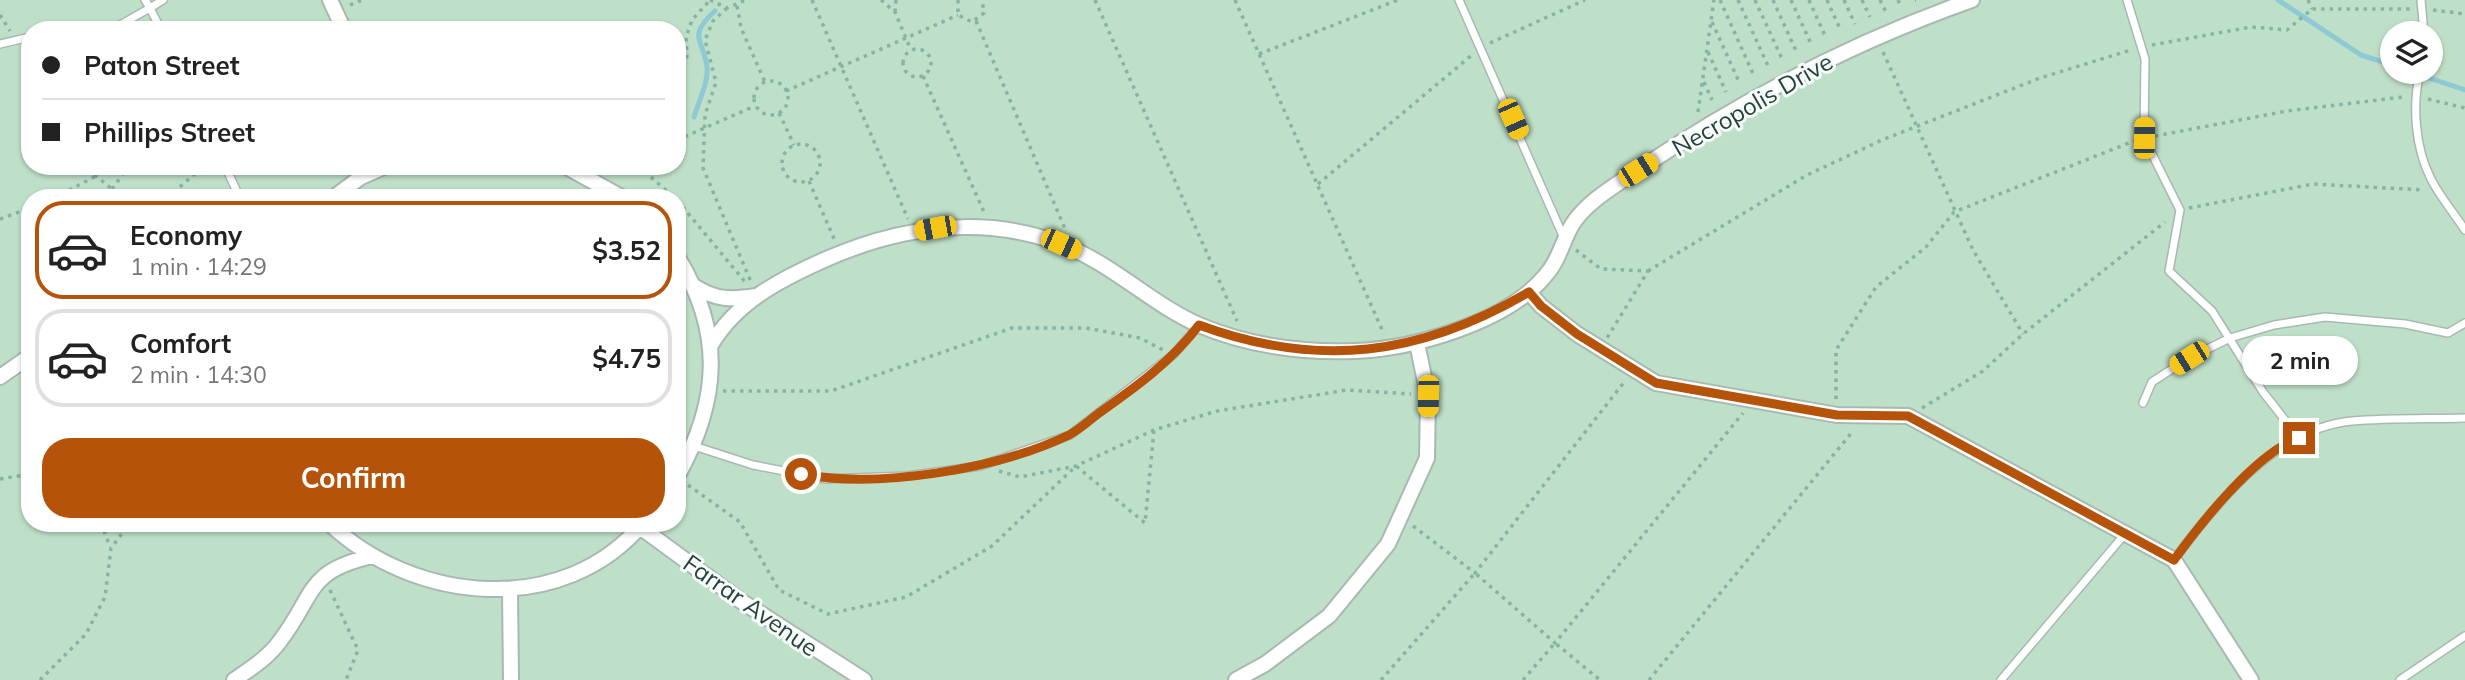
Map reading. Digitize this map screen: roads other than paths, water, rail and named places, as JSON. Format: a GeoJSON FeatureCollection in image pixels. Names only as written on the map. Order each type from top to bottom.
{"type":"FeatureCollection","features":[{"type":"Feature","properties":{"kind":"street"},"geometry":{"type":"LineString","coordinates":[[330,0],[340,21]]}},
{"type":"Feature","properties":{"kind":"street","name":"Necropolis Drive"},"geometry":{"type":"LineString","coordinates":[[711,345],[725,324],[757,296],[840,253],[914,232],[990,227],[1047,238],[1074,250],[1199,325],[1246,341],[1327,351],[1391,348],[1418,342],[1472,323],[1529,292],[1553,267],[1573,224],[1589,206],[1703,129],[1806,70],[1877,37],[1972,0]]}},
{"type":"Feature","properties":{"kind":"street"},"geometry":{"type":"LineString","coordinates":[[345,189],[366,175]]}},
{"type":"Feature","properties":{"kind":"street"},"geometry":{"type":"LineString","coordinates":[[581,175],[606,189]]}},
{"type":"Feature","properties":{"kind":"street"},"geometry":{"type":"LineString","coordinates":[[686,272],[706,317],[711,345],[710,387],[694,446],[686,461]]}},
{"type":"Feature","properties":{"kind":"street","name":"Necropolis Drive"},"geometry":{"type":"LineString","coordinates":[[694,286],[714,297],[725,299],[757,296]]}},
{"type":"Feature","properties":{"kind":"street"},"geometry":{"type":"LineString","coordinates":[[1529,292],[1555,317],[1656,383],[1837,415],[1908,416],[2174,560],[2245,675]]}},
{"type":"Feature","properties":{"kind":"street"},"geometry":{"type":"LineString","coordinates":[[1236,680],[1265,664],[1329,616],[1388,544],[1427,458],[1428,396],[1418,342]]}},
{"type":"Feature","properties":{"kind":"street"},"geometry":{"type":"LineString","coordinates":[[0,377],[21,362]]}},
{"type":"Feature","properties":{"kind":"street"},"geometry":{"type":"LineString","coordinates":[[342,532],[373,556],[436,581],[460,587],[510,590],[546,585],[580,573],[621,547],[635,532]]}},
{"type":"Feature","properties":{"kind":"street","name":"Farrar Avenue"},"geometry":{"type":"LineString","coordinates":[[651,532],[741,601],[864,680]]}},
{"type":"Feature","properties":{"kind":"street"},"geometry":{"type":"LineString","coordinates":[[234,680],[278,644],[323,574],[344,564],[373,556]]}},
{"type":"Feature","properties":{"kind":"street"},"geometry":{"type":"LineString","coordinates":[[510,590],[511,680]]}},
{"type":"Feature","properties":{"kind":"lane"},"geometry":{"type":"LineString","coordinates":[[145,0],[156,21]]}},
{"type":"Feature","properties":{"kind":"lane"},"geometry":{"type":"LineString","coordinates":[[127,21],[163,0]]}},
{"type":"Feature","properties":{"kind":"lane"},"geometry":{"type":"LineString","coordinates":[[1459,0],[1566,242]]}},
{"type":"Feature","properties":{"kind":"lane"},"geometry":{"type":"LineString","coordinates":[[2127,0],[2145,59],[2144,138],[2180,209],[2169,271],[2212,311],[2263,392],[2299,438]]}},
{"type":"Feature","properties":{"kind":"lane"},"geometry":{"type":"LineString","coordinates":[[2421,0],[2424,21]]}},
{"type":"Feature","properties":{"kind":"lane"},"geometry":{"type":"LineString","coordinates":[[0,44],[21,38]]}},
{"type":"Feature","properties":{"kind":"lane"},"geometry":{"type":"LineString","coordinates":[[2417,84],[2415,92],[2419,138],[2431,178],[2465,230]]}},
{"type":"Feature","properties":{"kind":"lane"},"geometry":{"type":"LineString","coordinates":[[2143,403],[2152,382],[2230,338],[2274,325],[2325,317],[2405,324],[2448,333],[2465,323]]}},
{"type":"Feature","properties":{"kind":"lane"},"geometry":{"type":"LineString","coordinates":[[694,446],[753,465],[825,479],[907,476],[981,466],[1070,435],[1173,355],[1199,325]]}},
{"type":"Feature","properties":{"kind":"lane"},"geometry":{"type":"LineString","coordinates":[[2174,560],[2200,525],[2244,478],[2286,442],[2349,421],[2465,418]]}},
{"type":"Feature","properties":{"kind":"lane"},"geometry":{"type":"LineString","coordinates":[[2001,680],[2126,534]]}},
{"type":"Feature","properties":{"kind":"lane"},"geometry":{"type":"LineString","coordinates":[[2400,680],[2465,636]]}},
{"type":"Feature","properties":{"kind":"waterway"},"geometry":{"type":"LineString","coordinates":[[2278,0],[2361,55],[2380,61]]}},
{"type":"Feature","properties":{"kind":"waterway"},"geometry":{"type":"LineString","coordinates":[[694,117],[707,73],[699,33],[715,11]]}},
{"type":"Feature","properties":{"kind":"waterway"},"geometry":{"type":"LineString","coordinates":[[2443,83],[2465,90]]}}]}
